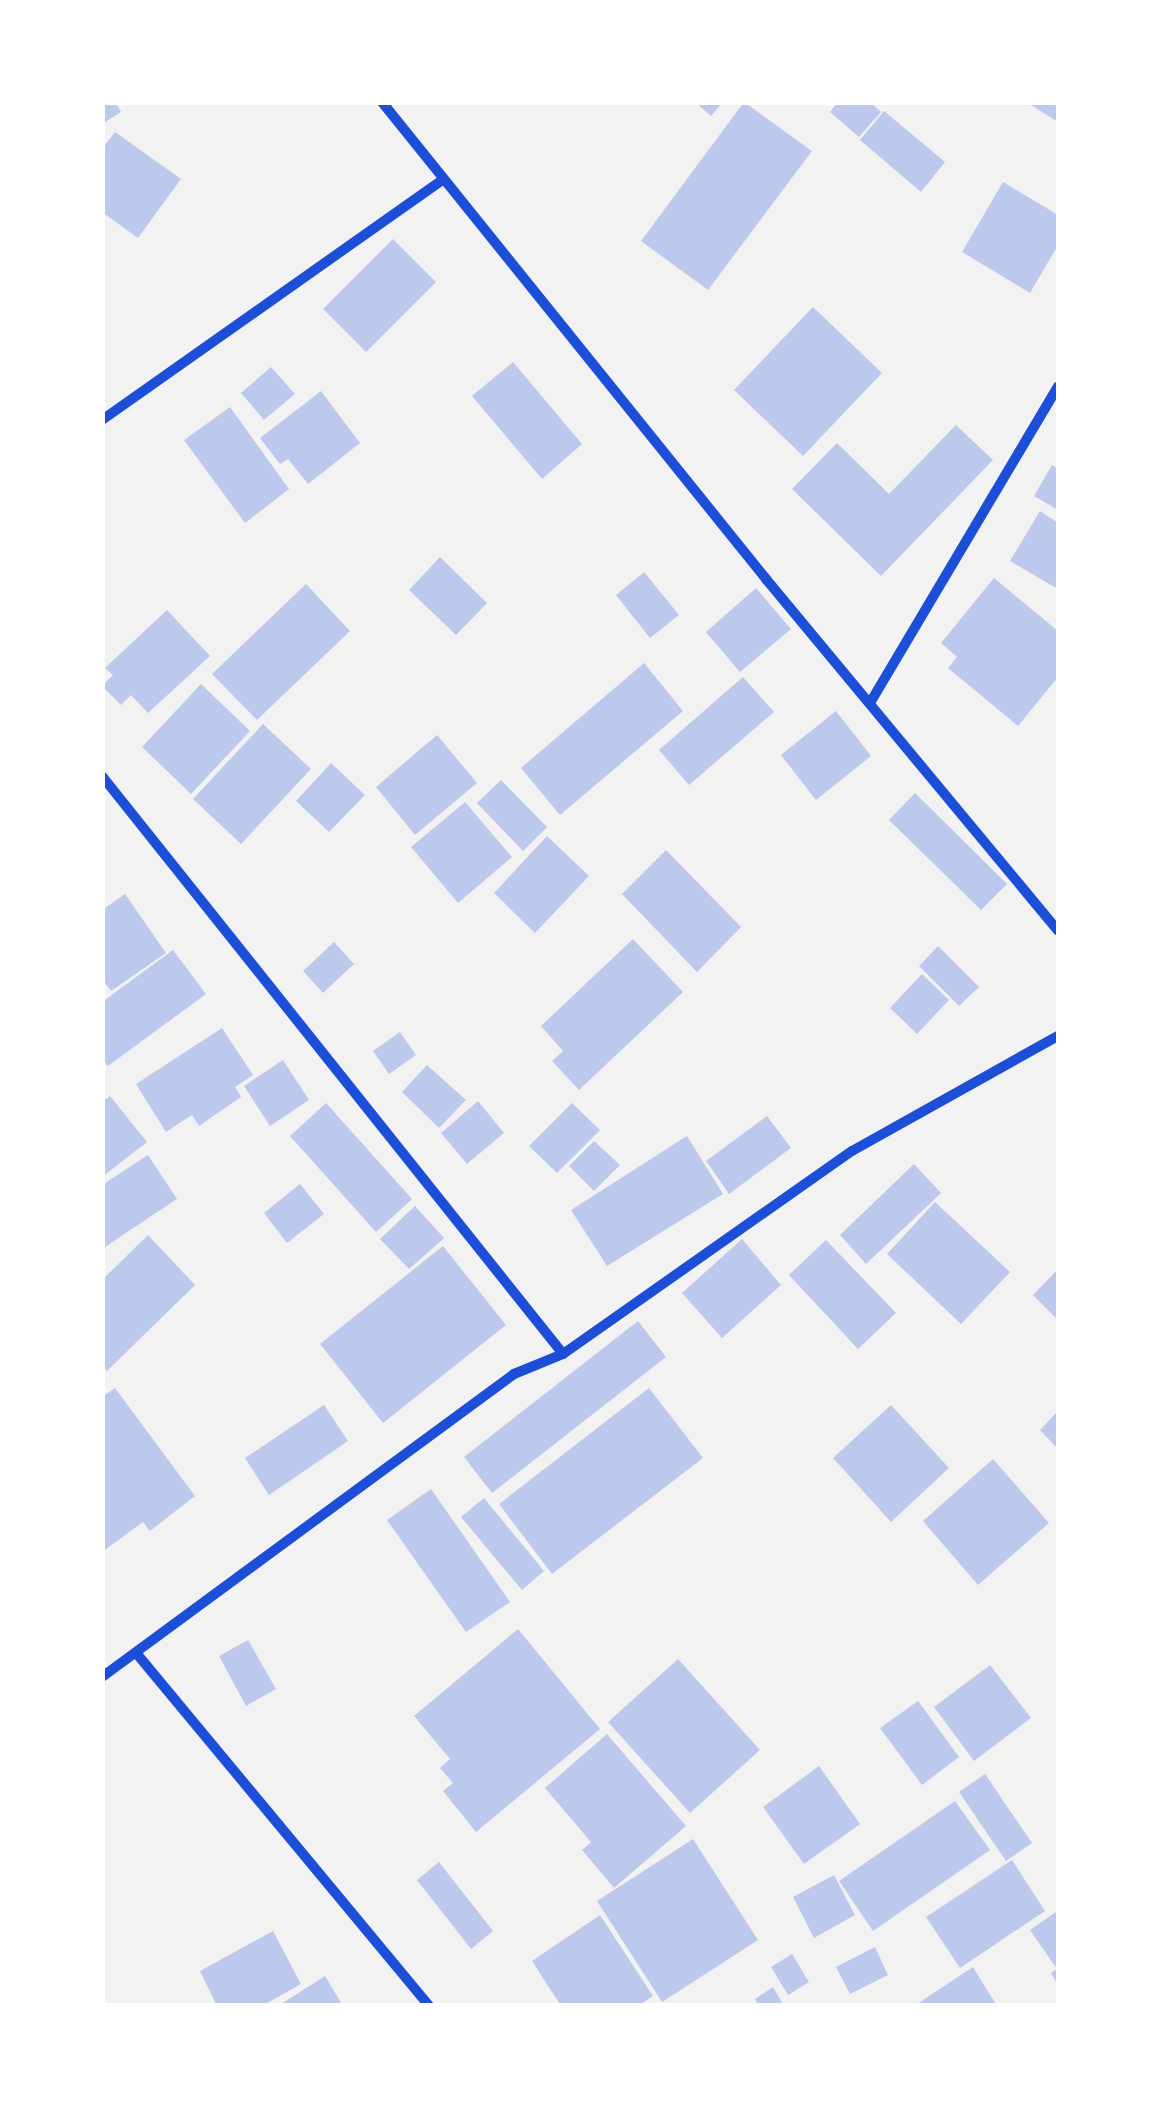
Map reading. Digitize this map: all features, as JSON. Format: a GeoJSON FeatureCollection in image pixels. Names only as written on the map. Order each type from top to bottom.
{"type":"FeatureCollection","features":[{"type":"Feature","properties":{"kind":"street"},"geometry":{"type":"LineString","coordinates":[[382,102],[1058,931]]}},
{"type":"Feature","properties":{"kind":"street"},"geometry":{"type":"LineString","coordinates":[[102,420],[444,179]]}},
{"type":"Feature","properties":{"kind":"street"},"geometry":{"type":"LineString","coordinates":[[870,704],[1058,387]]}},
{"type":"Feature","properties":{"kind":"street"},"geometry":{"type":"LineString","coordinates":[[102,776],[563,1354]]}},
{"type":"Feature","properties":{"kind":"street"},"geometry":{"type":"LineString","coordinates":[[104,1674],[514,1374],[563,1354],[852,1151],[1058,1036]]}},
{"type":"Feature","properties":{"kind":"street"},"geometry":{"type":"LineString","coordinates":[[136,1654],[430,2006]]}},
{"type":"Feature","properties":{"kind":"building"},"geometry":{"type":"Polygon","coordinates":[[[102,102],[115,102],[121,112],[102,124],[102,102]]]}},
{"type":"Feature","properties":{"kind":"building"},"geometry":{"type":"Polygon","coordinates":[[[695,102],[723,102],[711,116],[695,102]]]}},
{"type":"Feature","properties":{"kind":"building"},"geometry":{"type":"Polygon","coordinates":[[[744,102],[812,151],[708,290],[641,241],[744,102]]]}},
{"type":"Feature","properties":{"kind":"building"},"geometry":{"type":"Polygon","coordinates":[[[838,102],[870,102],[881,112],[859,137],[830,112],[838,102]]]}},
{"type":"Feature","properties":{"kind":"building"},"geometry":{"type":"Polygon","coordinates":[[[1026,102],[1058,102],[1058,122],[1026,102]]]}},
{"type":"Feature","properties":{"kind":"building"},"geometry":{"type":"Polygon","coordinates":[[[884,111],[945,162],[921,192],[860,140],[884,111]]]}},
{"type":"Feature","properties":{"kind":"building"},"geometry":{"type":"Polygon","coordinates":[[[115,132],[181,179],[138,238],[102,212],[102,149],[115,132]]]}},
{"type":"Feature","properties":{"kind":"building"},"geometry":{"type":"Polygon","coordinates":[[[1003,182],[1058,215],[1058,245],[1030,293],[962,252],[1003,182]]]}},
{"type":"Feature","properties":{"kind":"building"},"geometry":{"type":"Polygon","coordinates":[[[393,239],[436,282],[366,352],[323,309],[393,239]]]}},
{"type":"Feature","properties":{"kind":"building"},"geometry":{"type":"Polygon","coordinates":[[[813,307],[882,373],[803,456],[734,390],[813,307]]]}},
{"type":"Feature","properties":{"kind":"building"},"geometry":{"type":"Polygon","coordinates":[[[513,362],[582,444],[542,479],[472,396],[513,362]]]}},
{"type":"Feature","properties":{"kind":"building"},"geometry":{"type":"Polygon","coordinates":[[[271,367],[295,394],[264,420],[241,393],[271,367]]]}},
{"type":"Feature","properties":{"kind":"building"},"geometry":{"type":"Polygon","coordinates":[[[321,391],[360,443],[308,484],[288,459],[280,464],[260,438],[321,391]]]}},
{"type":"Feature","properties":{"kind":"building"},"geometry":{"type":"Polygon","coordinates":[[[230,407],[289,489],[245,523],[184,440],[230,407]]]}},
{"type":"Feature","properties":{"kind":"building"},"geometry":{"type":"Polygon","coordinates":[[[956,425],[993,460],[881,576],[792,489],[837,443],[889,494],[956,425]]]}},
{"type":"Feature","properties":{"kind":"building"},"geometry":{"type":"Polygon","coordinates":[[[1052,465],[1058,469],[1058,510],[1034,496],[1052,465]]]}},
{"type":"Feature","properties":{"kind":"building"},"geometry":{"type":"Polygon","coordinates":[[[1040,511],[1058,523],[1058,589],[1010,561],[1040,511]]]}},
{"type":"Feature","properties":{"kind":"building"},"geometry":{"type":"Polygon","coordinates":[[[440,557],[487,603],[456,635],[409,590],[440,557]]]}},
{"type":"Feature","properties":{"kind":"building"},"geometry":{"type":"Polygon","coordinates":[[[644,572],[679,615],[650,638],[616,595],[644,572]]]}},
{"type":"Feature","properties":{"kind":"building"},"geometry":{"type":"Polygon","coordinates":[[[994,578],[1058,631],[1058,677],[1018,726],[948,668],[957,657],[941,643],[994,578]]]}},
{"type":"Feature","properties":{"kind":"building"},"geometry":{"type":"Polygon","coordinates":[[[306,584],[350,631],[257,720],[212,674],[306,584]]]}},
{"type":"Feature","properties":{"kind":"building"},"geometry":{"type":"Polygon","coordinates":[[[756,588],[791,629],[740,672],[706,632],[756,588]]]}},
{"type":"Feature","properties":{"kind":"building"},"geometry":{"type":"Polygon","coordinates":[[[167,610],[210,656],[148,713],[131,695],[121,705],[102,686],[113,675],[105,668],[167,610]]]}},
{"type":"Feature","properties":{"kind":"building"},"geometry":{"type":"Polygon","coordinates":[[[644,663],[683,711],[560,815],[521,768],[644,663]]]}},
{"type":"Feature","properties":{"kind":"building"},"geometry":{"type":"Polygon","coordinates":[[[743,677],[774,712],[689,785],[659,750],[743,677]]]}},
{"type":"Feature","properties":{"kind":"building"},"geometry":{"type":"Polygon","coordinates":[[[201,684],[250,731],[191,794],[142,747],[201,684]]]}},
{"type":"Feature","properties":{"kind":"building"},"geometry":{"type":"Polygon","coordinates":[[[836,711],[871,756],[816,800],[781,755],[836,711]]]}},
{"type":"Feature","properties":{"kind":"building"},"geometry":{"type":"Polygon","coordinates":[[[263,724],[311,769],[241,844],[193,799],[263,724]]]}},
{"type":"Feature","properties":{"kind":"building"},"geometry":{"type":"Polygon","coordinates":[[[437,735],[477,783],[415,835],[376,787],[437,735]]]}},
{"type":"Feature","properties":{"kind":"building"},"geometry":{"type":"Polygon","coordinates":[[[331,763],[365,795],[329,832],[296,801],[331,763]]]}},
{"type":"Feature","properties":{"kind":"building"},"geometry":{"type":"Polygon","coordinates":[[[501,780],[547,827],[523,851],[477,803],[501,780]]]}},
{"type":"Feature","properties":{"kind":"building"},"geometry":{"type":"Polygon","coordinates":[[[915,793],[1007,884],[981,910],[889,820],[915,793]]]}},
{"type":"Feature","properties":{"kind":"building"},"geometry":{"type":"Polygon","coordinates":[[[465,802],[512,857],[458,903],[411,847],[465,802]]]}},
{"type":"Feature","properties":{"kind":"building"},"geometry":{"type":"Polygon","coordinates":[[[547,836],[589,876],[535,933],[494,893],[547,836]]]}},
{"type":"Feature","properties":{"kind":"building"},"geometry":{"type":"Polygon","coordinates":[[[666,850],[741,927],[697,972],[622,894],[666,850]]]}},
{"type":"Feature","properties":{"kind":"building"},"geometry":{"type":"Polygon","coordinates":[[[125,894],[166,953],[111,991],[102,979],[102,910],[125,894]]]}},
{"type":"Feature","properties":{"kind":"building"},"geometry":{"type":"Polygon","coordinates":[[[633,939],[683,992],[579,1090],[552,1061],[563,1051],[541,1026],[633,939]]]}},
{"type":"Feature","properties":{"kind":"building"},"geometry":{"type":"Polygon","coordinates":[[[334,942],[354,964],[323,993],[303,971],[334,942]]]}},
{"type":"Feature","properties":{"kind":"building"},"geometry":{"type":"Polygon","coordinates":[[[938,946],[979,987],[959,1006],[919,966],[938,946]]]}},
{"type":"Feature","properties":{"kind":"building"},"geometry":{"type":"Polygon","coordinates":[[[173,950],[206,994],[108,1066],[102,1058],[102,1002],[173,950]]]}},
{"type":"Feature","properties":{"kind":"building"},"geometry":{"type":"Polygon","coordinates":[[[922,974],[949,1000],[917,1034],[890,1008],[922,974]]]}},
{"type":"Feature","properties":{"kind":"building"},"geometry":{"type":"Polygon","coordinates":[[[222,1028],[253,1075],[235,1087],[241,1097],[199,1126],[192,1115],[166,1132],[136,1084],[222,1028]]]}},
{"type":"Feature","properties":{"kind":"building"},"geometry":{"type":"Polygon","coordinates":[[[400,1032],[416,1055],[389,1074],[373,1051],[400,1032]]]}},
{"type":"Feature","properties":{"kind":"building"},"geometry":{"type":"Polygon","coordinates":[[[283,1060],[309,1100],[270,1126],[244,1086],[283,1060]]]}},
{"type":"Feature","properties":{"kind":"building"},"geometry":{"type":"Polygon","coordinates":[[[427,1065],[466,1100],[439,1128],[402,1092],[427,1065]]]}},
{"type":"Feature","properties":{"kind":"building"},"geometry":{"type":"Polygon","coordinates":[[[110,1096],[147,1142],[102,1177],[102,1102],[110,1096]]]}},
{"type":"Feature","properties":{"kind":"building"},"geometry":{"type":"Polygon","coordinates":[[[478,1101],[504,1133],[467,1164],[441,1133],[478,1101]]]}},
{"type":"Feature","properties":{"kind":"building"},"geometry":{"type":"Polygon","coordinates":[[[326,1103],[412,1199],[376,1232],[290,1136],[326,1103]]]}},
{"type":"Feature","properties":{"kind":"building"},"geometry":{"type":"Polygon","coordinates":[[[572,1103],[600,1130],[557,1173],[529,1146],[572,1103]]]}},
{"type":"Feature","properties":{"kind":"building"},"geometry":{"type":"Polygon","coordinates":[[[767,1116],[791,1148],[729,1194],[706,1161],[767,1116]]]}},
{"type":"Feature","properties":{"kind":"building"},"geometry":{"type":"Polygon","coordinates":[[[687,1136],[723,1194],[607,1266],[571,1210],[687,1136]]]}},
{"type":"Feature","properties":{"kind":"building"},"geometry":{"type":"Polygon","coordinates":[[[594,1141],[620,1165],[594,1191],[569,1166],[594,1141]]]}},
{"type":"Feature","properties":{"kind":"building"},"geometry":{"type":"Polygon","coordinates":[[[148,1155],[177,1199],[102,1249],[102,1185],[148,1155]]]}},
{"type":"Feature","properties":{"kind":"building"},"geometry":{"type":"Polygon","coordinates":[[[914,1164],[941,1193],[866,1264],[840,1235],[914,1164]]]}},
{"type":"Feature","properties":{"kind":"building"},"geometry":{"type":"Polygon","coordinates":[[[300,1184],[324,1214],[287,1243],[264,1213],[300,1184]]]}},
{"type":"Feature","properties":{"kind":"building"},"geometry":{"type":"Polygon","coordinates":[[[935,1202],[1010,1272],[961,1324],[887,1254],[935,1202]]]}},
{"type":"Feature","properties":{"kind":"building"},"geometry":{"type":"Polygon","coordinates":[[[415,1206],[444,1238],[409,1269],[380,1239],[415,1206]]]}},
{"type":"Feature","properties":{"kind":"building"},"geometry":{"type":"Polygon","coordinates":[[[148,1235],[195,1285],[107,1371],[102,1366],[102,1280],[148,1235]]]}},
{"type":"Feature","properties":{"kind":"building"},"geometry":{"type":"Polygon","coordinates":[[[742,1239],[781,1285],[722,1338],[682,1293],[742,1239]]]}},
{"type":"Feature","properties":{"kind":"building"},"geometry":{"type":"Polygon","coordinates":[[[826,1240],[896,1313],[858,1349],[789,1275],[826,1240]]]}},
{"type":"Feature","properties":{"kind":"building"},"geometry":{"type":"Polygon","coordinates":[[[443,1246],[506,1325],[383,1423],[320,1344],[443,1246]]]}},
{"type":"Feature","properties":{"kind":"building"},"geometry":{"type":"Polygon","coordinates":[[[1058,1269],[1058,1320],[1033,1295],[1058,1269]]]}},
{"type":"Feature","properties":{"kind":"building"},"geometry":{"type":"Polygon","coordinates":[[[638,1321],[666,1357],[492,1493],[464,1457],[638,1321]]]}},
{"type":"Feature","properties":{"kind":"building"},"geometry":{"type":"Polygon","coordinates":[[[115,1388],[195,1496],[150,1531],[143,1522],[102,1552],[102,1397],[115,1388]]]}},
{"type":"Feature","properties":{"kind":"building"},"geometry":{"type":"Polygon","coordinates":[[[649,1388],[703,1458],[552,1574],[499,1504],[649,1388]]]}},
{"type":"Feature","properties":{"kind":"building"},"geometry":{"type":"Polygon","coordinates":[[[324,1405],[348,1441],[269,1495],[245,1458],[324,1405]]]}},
{"type":"Feature","properties":{"kind":"building"},"geometry":{"type":"Polygon","coordinates":[[[891,1405],[949,1468],[891,1522],[833,1458],[891,1405]]]}},
{"type":"Feature","properties":{"kind":"building"},"geometry":{"type":"Polygon","coordinates":[[[1058,1411],[1058,1449],[1040,1430],[1058,1411]]]}},
{"type":"Feature","properties":{"kind":"building"},"geometry":{"type":"Polygon","coordinates":[[[993,1459],[1049,1523],[978,1585],[923,1521],[993,1459]]]}},
{"type":"Feature","properties":{"kind":"building"},"geometry":{"type":"Polygon","coordinates":[[[431,1489],[510,1602],[466,1632],[387,1520],[431,1489]]]}},
{"type":"Feature","properties":{"kind":"building"},"geometry":{"type":"Polygon","coordinates":[[[484,1498],[544,1571],[522,1590],[461,1517],[484,1498]]]}},
{"type":"Feature","properties":{"kind":"building"},"geometry":{"type":"Polygon","coordinates":[[[518,1629],[600,1729],[476,1832],[443,1791],[453,1783],[440,1768],[450,1759],[414,1716],[518,1629]]]}},
{"type":"Feature","properties":{"kind":"building"},"geometry":{"type":"Polygon","coordinates":[[[248,1640],[276,1689],[246,1706],[219,1656],[248,1640]]]}},
{"type":"Feature","properties":{"kind":"building"},"geometry":{"type":"Polygon","coordinates":[[[678,1659],[760,1750],[690,1813],[608,1722],[678,1659]]]}},
{"type":"Feature","properties":{"kind":"building"},"geometry":{"type":"Polygon","coordinates":[[[990,1665],[1031,1718],[974,1761],[934,1707],[990,1665]]]}},
{"type":"Feature","properties":{"kind":"building"},"geometry":{"type":"Polygon","coordinates":[[[918,1701],[959,1757],[922,1785],[880,1728],[918,1701]]]}},
{"type":"Feature","properties":{"kind":"building"},"geometry":{"type":"Polygon","coordinates":[[[607,1734],[686,1826],[614,1888],[582,1850],[591,1842],[545,1788],[607,1734]]]}},
{"type":"Feature","properties":{"kind":"building"},"geometry":{"type":"Polygon","coordinates":[[[819,1766],[860,1824],[804,1864],[763,1807],[819,1766]]]}},
{"type":"Feature","properties":{"kind":"building"},"geometry":{"type":"Polygon","coordinates":[[[985,1774],[1032,1843],[1006,1861],[959,1792],[985,1774]]]}},
{"type":"Feature","properties":{"kind":"building"},"geometry":{"type":"Polygon","coordinates":[[[955,1801],[990,1850],[873,1931],[839,1881],[955,1801]]]}},
{"type":"Feature","properties":{"kind":"building"},"geometry":{"type":"Polygon","coordinates":[[[693,1839],[758,1940],[662,2002],[597,1901],[693,1839]]]}},
{"type":"Feature","properties":{"kind":"building"},"geometry":{"type":"Polygon","coordinates":[[[1012,1860],[1045,1911],[960,1968],[926,1917],[1012,1860]]]}},
{"type":"Feature","properties":{"kind":"building"},"geometry":{"type":"Polygon","coordinates":[[[439,1862],[493,1931],[471,1949],[417,1880],[439,1862]]]}},
{"type":"Feature","properties":{"kind":"building"},"geometry":{"type":"Polygon","coordinates":[[[834,1875],[855,1915],[814,1938],[793,1897],[834,1875]]]}},
{"type":"Feature","properties":{"kind":"building"},"geometry":{"type":"Polygon","coordinates":[[[1056,1912],[1058,1985],[1051,1973],[1057,1969],[1030,1930],[1056,1912]]]}},
{"type":"Feature","properties":{"kind":"building"},"geometry":{"type":"Polygon","coordinates":[[[600,1915],[653,1996],[638,2006],[561,2006],[532,1961],[600,1915]]]}},
{"type":"Feature","properties":{"kind":"building"},"geometry":{"type":"Polygon","coordinates":[[[273,1931],[301,1984],[262,2006],[217,2006],[200,1971],[273,1931]]]}},
{"type":"Feature","properties":{"kind":"building"},"geometry":{"type":"Polygon","coordinates":[[[875,1947],[888,1975],[850,1994],[836,1967],[875,1947]]]}},
{"type":"Feature","properties":{"kind":"building"},"geometry":{"type":"Polygon","coordinates":[[[792,1954],[809,1982],[788,1995],[771,1967],[792,1954]]]}},
{"type":"Feature","properties":{"kind":"building"},"geometry":{"type":"Polygon","coordinates":[[[973,1967],[997,2006],[914,2006],[973,1967]]]}},
{"type":"Feature","properties":{"kind":"building"},"geometry":{"type":"Polygon","coordinates":[[[325,1976],[343,2006],[278,2006],[325,1976]]]}},
{"type":"Feature","properties":{"kind":"building"},"geometry":{"type":"Polygon","coordinates":[[[773,1987],[784,2006],[759,2006],[755,1999],[773,1987]]]}}]}
